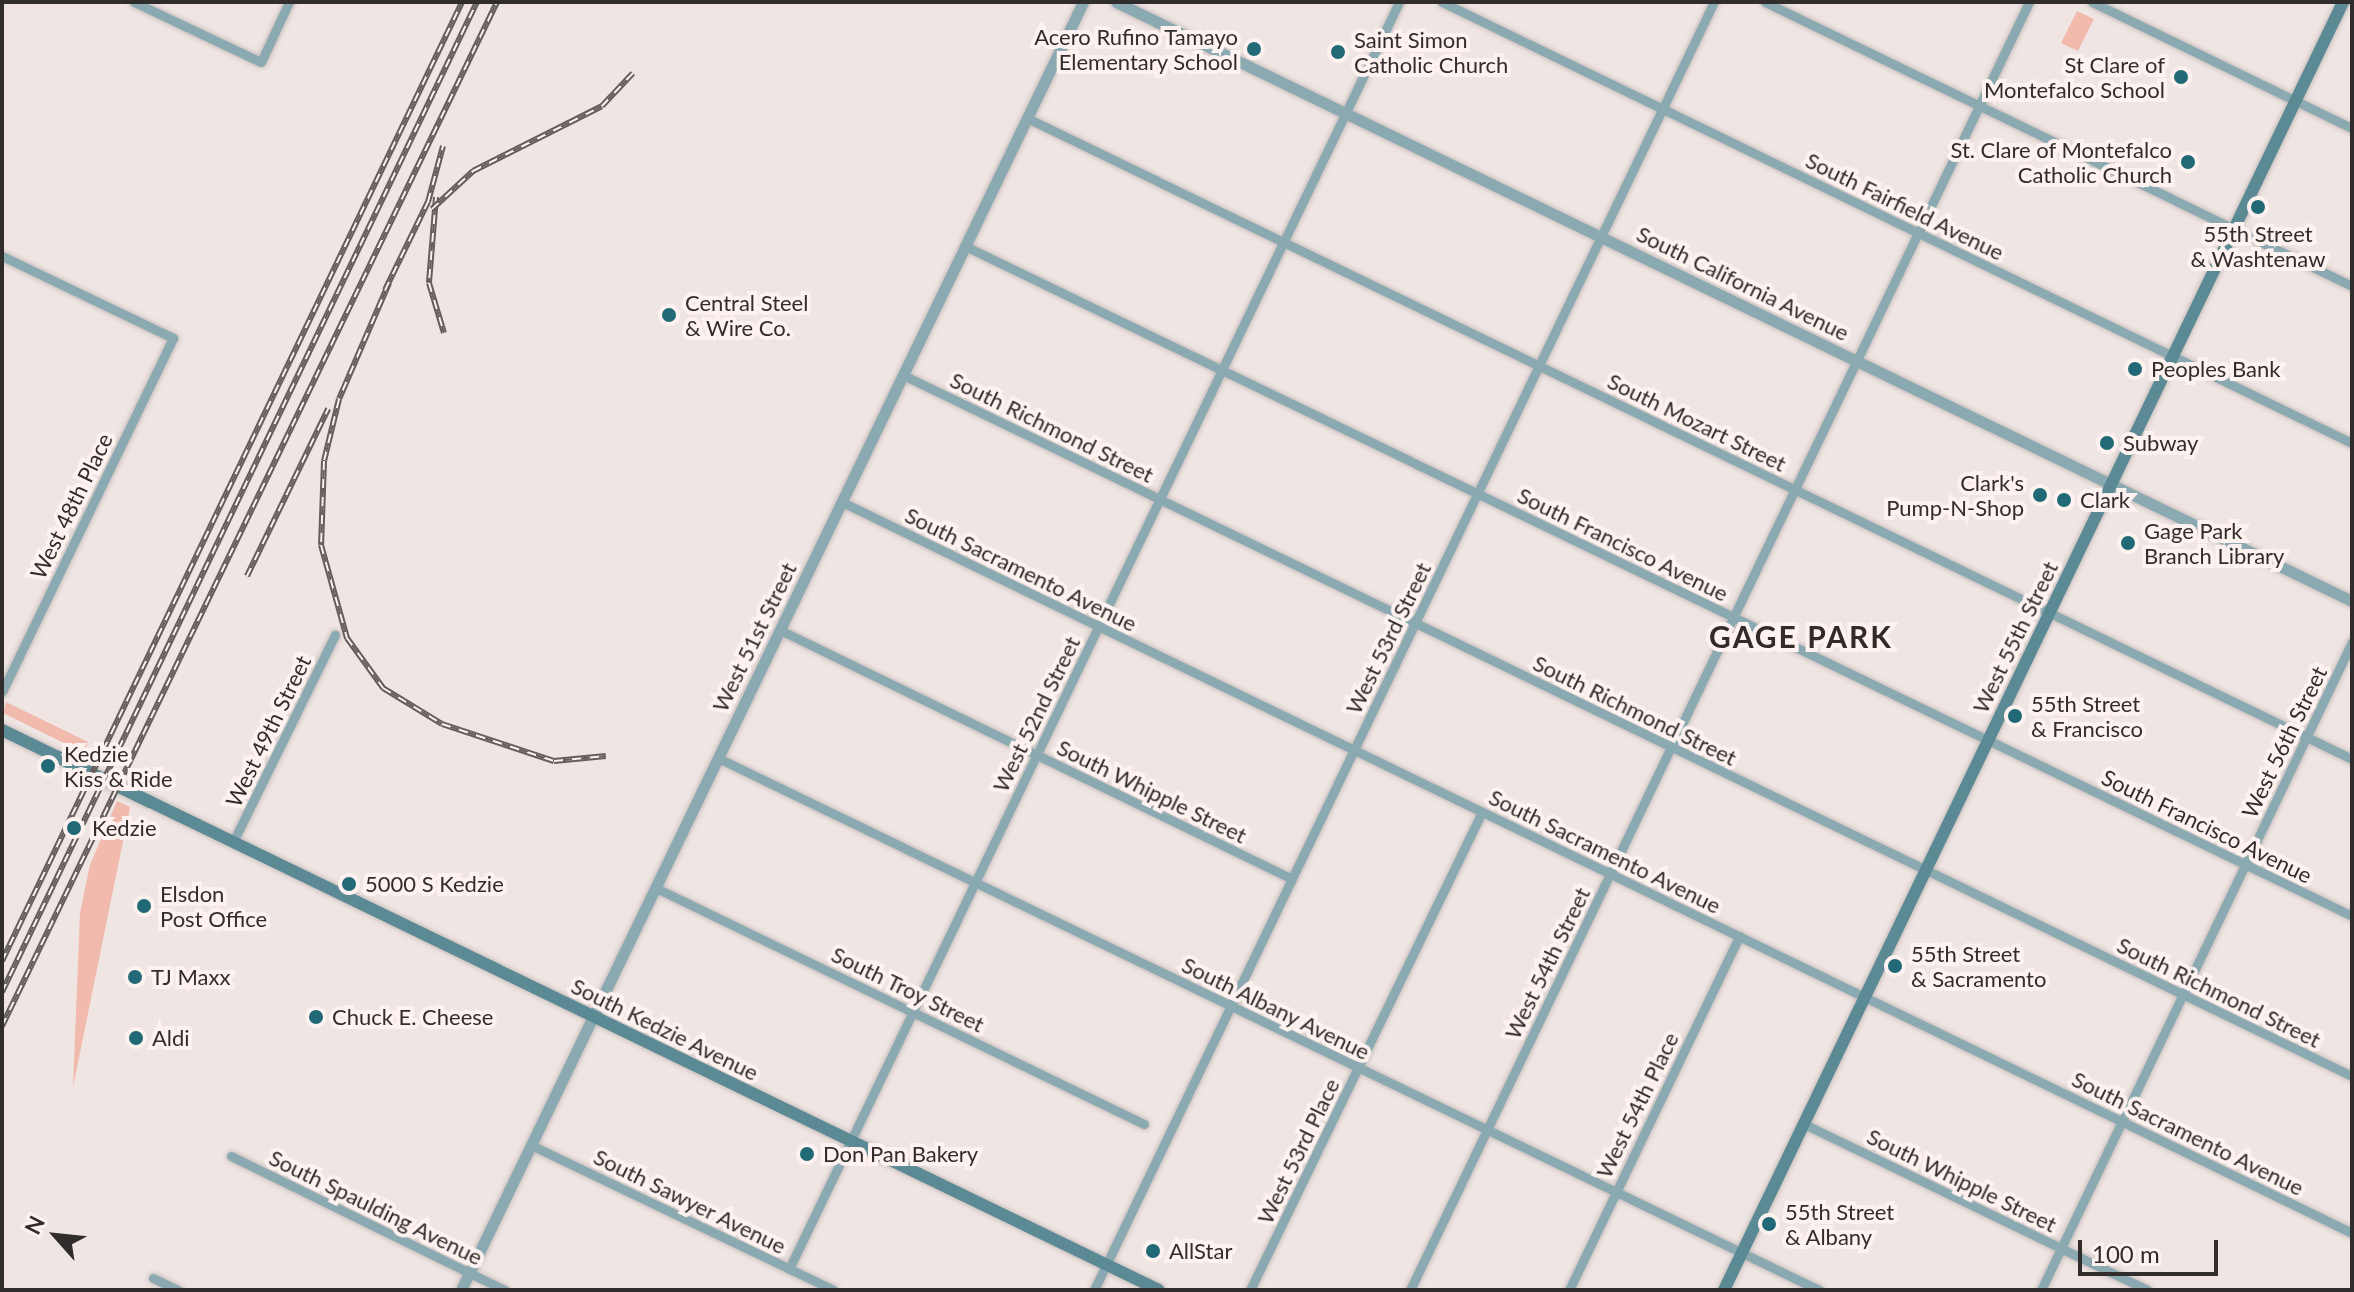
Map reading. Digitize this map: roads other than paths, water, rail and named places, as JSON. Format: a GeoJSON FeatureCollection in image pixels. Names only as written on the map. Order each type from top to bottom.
{"type":"FeatureCollection","features":[{"type":"Feature","properties":{"kind":"main road","name":"West 55th Street"},"geometry":{"type":"LineString","coordinates":[[1724,1290],[2343,2]]}},
{"type":"Feature","properties":{"kind":"main road","name":"South Kedzie Avenue"},"geometry":{"type":"LineString","coordinates":[[2,730],[1159,1290]]}},
{"type":"Feature","properties":{"kind":"street"},"geometry":{"type":"LineString","coordinates":[[134,2],[261,62],[289,2]]}},
{"type":"Feature","properties":{"kind":"street","name":"West 51st Street"},"geometry":{"type":"LineString","coordinates":[[461,1290],[1083,2]]}},
{"type":"Feature","properties":{"kind":"street","name":"South California Avenue"},"geometry":{"type":"LineString","coordinates":[[1116,2],[2352,601]]}},
{"type":"Feature","properties":{"kind":"street","name":"West 52nd Street"},"geometry":{"type":"LineString","coordinates":[[789,1269],[1399,2]]}},
{"type":"Feature","properties":{"kind":"street","name":"South Fairfield Avenue"},"geometry":{"type":"LineString","coordinates":[[1442,2],[2352,443]]}},
{"type":"Feature","properties":{"kind":"street","name":"West 53rd Street"},"geometry":{"type":"LineString","coordinates":[[1094,1290],[1714,2]]}},
{"type":"Feature","properties":{"kind":"street"},"geometry":{"type":"LineString","coordinates":[[1765,2],[2352,286]]}},
{"type":"Feature","properties":{"kind":"street","name":"West 54th Street"},"geometry":{"type":"LineString","coordinates":[[1410,1290],[2029,2]]}},
{"type":"Feature","properties":{"kind":"street"},"geometry":{"type":"LineString","coordinates":[[2092,2],[2352,128]]}},
{"type":"Feature","properties":{"kind":"street","name":"South Mozart Street"},"geometry":{"type":"LineString","coordinates":[[1027,118],[2352,759]]}},
{"type":"Feature","properties":{"kind":"street","name":"South Francisco Avenue"},"geometry":{"type":"LineString","coordinates":[[965,246],[2352,916]]}},
{"type":"Feature","properties":{"kind":"street","name":"West 48th Place"},"geometry":{"type":"LineString","coordinates":[[2,256],[173,338],[2,691]]}},
{"type":"Feature","properties":{"kind":"street","name":"South Richmond Street"},"geometry":{"type":"LineString","coordinates":[[903,375],[2352,1076]]}},
{"type":"Feature","properties":{"kind":"street","name":"South Sacramento Avenue"},"geometry":{"type":"LineString","coordinates":[[842,502],[2352,1233]]}},
{"type":"Feature","properties":{"kind":"street","name":"South Whipple Street"},"geometry":{"type":"LineString","coordinates":[[780,630],[1292,879]]}},
{"type":"Feature","properties":{"kind":"street","name":"West 49th Street"},"geometry":{"type":"LineString","coordinates":[[233,842],[335,635]]}},
{"type":"Feature","properties":{"kind":"street","name":"West 56th Street"},"geometry":{"type":"LineString","coordinates":[[2041,1290],[2352,642]]}},
{"type":"Feature","properties":{"kind":"street","name":"South Albany Avenue"},"geometry":{"type":"LineString","coordinates":[[718,758],[1819,1290]]}},
{"type":"Feature","properties":{"kind":"street","name":"West 53rd Place"},"geometry":{"type":"LineString","coordinates":[[1250,1290],[1482,812]]}},
{"type":"Feature","properties":{"kind":"street","name":"South Troy Street"},"geometry":{"type":"LineString","coordinates":[[656,888],[1144,1124]]}},
{"type":"Feature","properties":{"kind":"street","name":"West 54th Place"},"geometry":{"type":"LineString","coordinates":[[1569,1290],[1739,936]]}},
{"type":"Feature","properties":{"kind":"street","name":"South Whipple Street"},"geometry":{"type":"LineString","coordinates":[[1804,1124],[2147,1290]]}},
{"type":"Feature","properties":{"kind":"street","name":"South Sawyer Avenue"},"geometry":{"type":"LineString","coordinates":[[531,1145],[833,1290]]}},
{"type":"Feature","properties":{"kind":"street","name":"South Spaulding Avenue"},"geometry":{"type":"LineString","coordinates":[[231,1156],[505,1290]]}},
{"type":"Feature","properties":{"kind":"street"},"geometry":{"type":"LineString","coordinates":[[153,1278],[178,1290]]}},
{"type":"Feature","properties":{"kind":"railway"},"geometry":{"type":"LineString","coordinates":[[2,961],[462,2]]}},
{"type":"Feature","properties":{"kind":"railway"},"geometry":{"type":"LineString","coordinates":[[2,992],[477,2]]}},
{"type":"Feature","properties":{"kind":"railway"},"geometry":{"type":"LineString","coordinates":[[2,1026],[497,2]]}},
{"type":"Feature","properties":{"kind":"railway"},"geometry":{"type":"LineString","coordinates":[[432,209],[473,171],[602,106],[633,73]]}},
{"type":"Feature","properties":{"kind":"railway"},"geometry":{"type":"LineString","coordinates":[[385,290],[428,202],[443,146]]}},
{"type":"Feature","properties":{"kind":"railway"},"geometry":{"type":"LineString","coordinates":[[436,197],[429,283],[444,333]]}},
{"type":"Feature","properties":{"kind":"railway"},"geometry":{"type":"LineString","coordinates":[[389,283],[339,399],[324,461],[321,545],[347,638],[383,688],[442,724],[554,761],[606,756]]}},
{"type":"Feature","properties":{"kind":"railway"},"geometry":{"type":"LineString","coordinates":[[247,576],[328,409]]}},
{"type":"Feature","properties":{"kind":"place","name":"Acero Rufino Tamayo Elementary School"},"geometry":{"type":"Point","coordinates":[1254,49]}},
{"type":"Feature","properties":{"kind":"place","name":"Saint Simon Catholic Church"},"geometry":{"type":"Point","coordinates":[1338,52]}},
{"type":"Feature","properties":{"kind":"place","name":"St Clare of Montefalco School"},"geometry":{"type":"Point","coordinates":[2181,77]}},
{"type":"Feature","properties":{"kind":"place","name":"St. Clare of Montefalco Catholic Church"},"geometry":{"type":"Point","coordinates":[2188,162]}},
{"type":"Feature","properties":{"kind":"place","name":"55th Street & Washtenaw"},"geometry":{"type":"Point","coordinates":[2258,207]}},
{"type":"Feature","properties":{"kind":"place","name":"Central Steel & Wire Co."},"geometry":{"type":"Point","coordinates":[669,315]}},
{"type":"Feature","properties":{"kind":"place","name":"Peoples Bank"},"geometry":{"type":"Point","coordinates":[2135,369]}},
{"type":"Feature","properties":{"kind":"place","name":"Subway"},"geometry":{"type":"Point","coordinates":[2107,443]}},
{"type":"Feature","properties":{"kind":"place","name":"Clark's Pump-N-Shop"},"geometry":{"type":"Point","coordinates":[2040,495]}},
{"type":"Feature","properties":{"kind":"place","name":"Clark"},"geometry":{"type":"Point","coordinates":[2064,500]}},
{"type":"Feature","properties":{"kind":"place","name":"Gage Park Branch Library"},"geometry":{"type":"Point","coordinates":[2128,543]}},
{"type":"Feature","properties":{"kind":"place","name":"55th Street & Francisco"},"geometry":{"type":"Point","coordinates":[2015,716]}},
{"type":"Feature","properties":{"kind":"place","name":"Kedzie Kiss & Ride"},"geometry":{"type":"Point","coordinates":[48,766]}},
{"type":"Feature","properties":{"kind":"place","name":"Kedzie"},"geometry":{"type":"Point","coordinates":[74,828]}},
{"type":"Feature","properties":{"kind":"place","name":"5000 S Kedzie"},"geometry":{"type":"Point","coordinates":[349,884]}},
{"type":"Feature","properties":{"kind":"place","name":"Elsdon Post Office"},"geometry":{"type":"Point","coordinates":[144,906]}},
{"type":"Feature","properties":{"kind":"place","name":"55th Street & Sacramento"},"geometry":{"type":"Point","coordinates":[1895,966]}},
{"type":"Feature","properties":{"kind":"place","name":"TJ Maxx"},"geometry":{"type":"Point","coordinates":[135,977]}},
{"type":"Feature","properties":{"kind":"place","name":"Chuck E. Cheese"},"geometry":{"type":"Point","coordinates":[316,1017]}},
{"type":"Feature","properties":{"kind":"place","name":"Aldi"},"geometry":{"type":"Point","coordinates":[136,1038]}},
{"type":"Feature","properties":{"kind":"place","name":"Don Pan Bakery"},"geometry":{"type":"Point","coordinates":[807,1154]}},
{"type":"Feature","properties":{"kind":"place","name":"55th Street & Albany"},"geometry":{"type":"Point","coordinates":[1769,1224]}},
{"type":"Feature","properties":{"kind":"place","name":"AllStar"},"geometry":{"type":"Point","coordinates":[1153,1251]}},
{"type":"Feature","properties":{"kind":"district","name":"GAGE PARK"},"geometry":{"type":"Point","coordinates":[1801,636]}}]}
